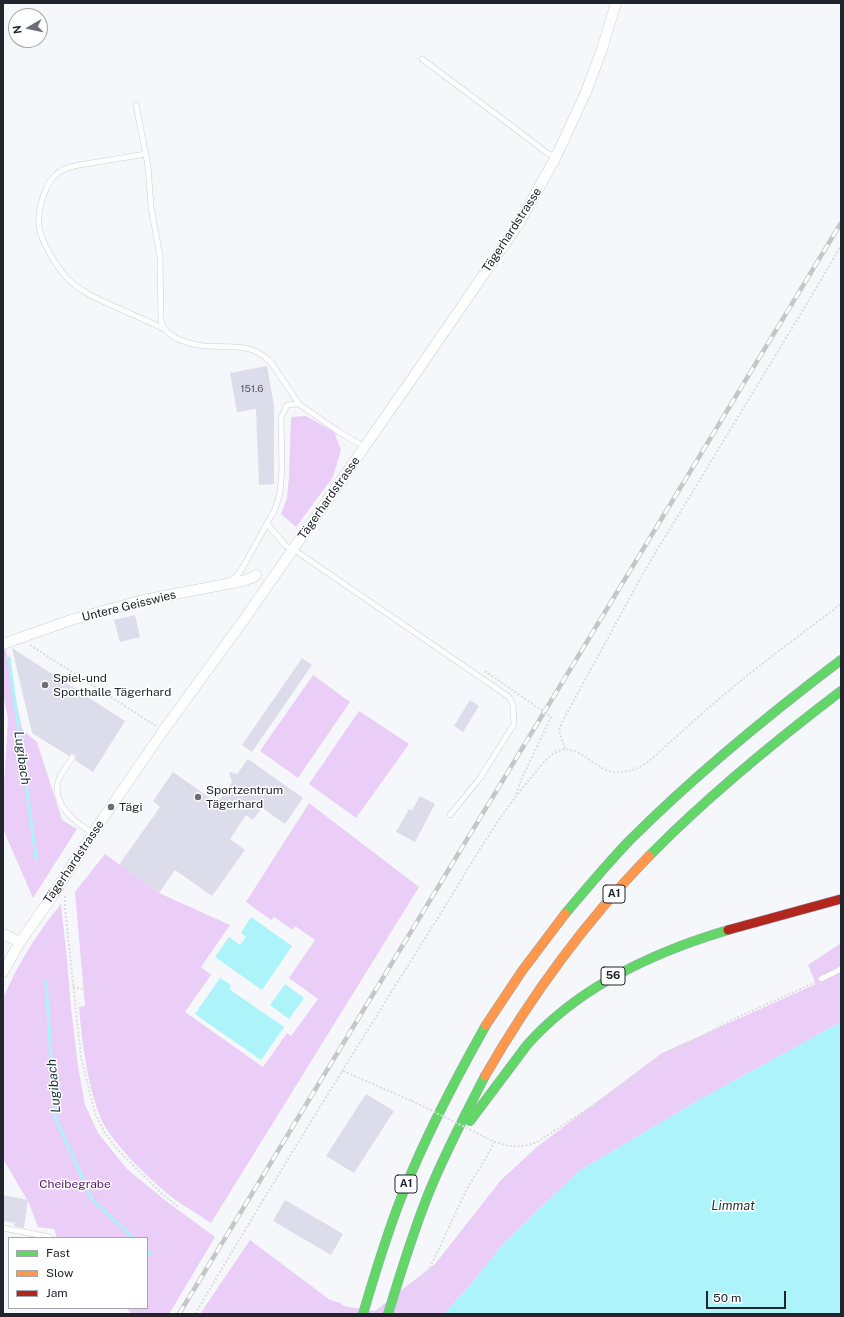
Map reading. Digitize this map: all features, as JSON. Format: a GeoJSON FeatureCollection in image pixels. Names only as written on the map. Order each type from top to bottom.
{"type":"FeatureCollection","features":[{"type":"Feature","properties":{"kind":"highway","name":"A1"},"geometry":{"type":"LineString","coordinates":[[363,1314],[393,1218],[426,1138],[452,1085],[480,1035],[528,962],[564,915],[601,871],[666,805],[705,769],[749,732],[841,660]]}},
{"type":"Feature","properties":{"kind":"highway","name":"A1"},"geometry":{"type":"LineString","coordinates":[[388,1314],[398,1279],[416,1227],[448,1149],[473,1097],[516,1024],[552,970],[601,909],[659,846],[711,797],[770,746],[841,691]]}},
{"type":"Feature","properties":{"kind":"highway","name":"56"},"geometry":{"type":"LineString","coordinates":[[448,1149],[487,1100],[517,1057],[536,1036],[565,1009],[600,985],[642,961],[704,936],[841,899]]}},
{"type":"Feature","properties":{"kind":"street","name":"Tägerhardstrasse"},"geometry":{"type":"LineString","coordinates":[[3,972],[20,942],[163,731],[243,621],[365,447],[519,223],[556,157],[586,92],[602,49],[616,3]]}},
{"type":"Feature","properties":{"kind":"street","name":"Untere Geisswies"},"geometry":{"type":"LineString","coordinates":[[3,644],[71,620],[139,601],[229,584],[254,577],[256,575]]}},
{"type":"Feature","properties":{"kind":"street"},"geometry":{"type":"LineString","coordinates":[[3,934],[20,942]]}},
{"type":"Feature","properties":{"kind":"lane"},"geometry":{"type":"LineString","coordinates":[[422,59],[547,153],[556,157]]}},
{"type":"Feature","properties":{"kind":"lane"},"geometry":{"type":"LineString","coordinates":[[136,105],[146,154],[151,208],[160,256],[162,328]]}},
{"type":"Feature","properties":{"kind":"lane"},"geometry":{"type":"LineString","coordinates":[[146,154],[68,167],[61,170],[51,179],[46,187],[38,220],[42,240],[57,267],[76,286],[93,296],[162,328],[170,335],[187,343],[204,347],[247,348],[264,356],[270,361],[299,404],[339,432],[365,447]]}},
{"type":"Feature","properties":{"kind":"lane"},"geometry":{"type":"LineString","coordinates":[[229,584],[243,567],[276,509],[280,494],[282,468],[281,418],[287,405],[299,404]]}},
{"type":"Feature","properties":{"kind":"lane"},"geometry":{"type":"LineString","coordinates":[[267,524],[286,546],[293,549],[509,697],[513,705],[514,724],[480,778],[450,815]]}},
{"type":"Feature","properties":{"kind":"lane"},"geometry":{"type":"LineString","coordinates":[[72,758],[58,783],[58,792],[64,809],[70,817],[93,833]]}},
{"type":"Feature","properties":{"kind":"lane"},"geometry":{"type":"LineString","coordinates":[[821,980],[841,968]]}},
{"type":"Feature","properties":{"kind":"lane"},"geometry":{"type":"LineString","coordinates":[[3,1228],[50,1237]]}},
{"type":"Feature","properties":{"kind":"path"},"geometry":{"type":"LineString","coordinates":[[565,749],[559,731],[562,722],[641,576],[841,246]]}},
{"type":"Feature","properties":{"kind":"path"},"geometry":{"type":"LineString","coordinates":[[195,1314],[252,1218],[484,842],[515,796],[548,758],[555,752],[565,749],[580,753],[605,770],[614,772],[634,770],[642,766],[747,675],[841,604]]}},
{"type":"Feature","properties":{"kind":"path"},"geometry":{"type":"LineString","coordinates":[[19,638],[163,731]]}},
{"type":"Feature","properties":{"kind":"path"},"geometry":{"type":"LineString","coordinates":[[485,671],[551,717],[515,796]]}},
{"type":"Feature","properties":{"kind":"path"},"geometry":{"type":"LineString","coordinates":[[65,893],[65,908],[81,1057],[92,1104],[105,1133],[117,1149],[160,1192],[180,1208]]}},
{"type":"Feature","properties":{"kind":"path"},"geometry":{"type":"LineString","coordinates":[[343,1071],[412,1101],[494,1142],[512,1147],[529,1146],[685,1045],[738,1017],[821,980]]}},
{"type":"Feature","properties":{"kind":"path"},"geometry":{"type":"LineString","coordinates":[[73,987],[84,989],[101,987],[105,989]]}},
{"type":"Feature","properties":{"kind":"path"},"geometry":{"type":"LineString","coordinates":[[406,1314],[410,1302],[431,1265],[451,1221],[469,1186],[489,1154],[494,1142]]}},
{"type":"Feature","properties":{"kind":"green space"},"geometry":{"type":"Polygon","coordinates":[[[306,416],[334,432],[341,450],[333,477],[296,527],[281,514],[287,498],[291,417],[306,416]]]}},
{"type":"Feature","properties":{"kind":"green space"},"geometry":{"type":"Polygon","coordinates":[[[5,646],[22,729],[37,742],[62,820],[77,829],[33,898],[3,829],[3,801],[8,719],[3,693],[3,647],[5,646]]]}},
{"type":"Feature","properties":{"kind":"green space"},"geometry":{"type":"Polygon","coordinates":[[[313,675],[350,702],[298,778],[260,751],[313,675]]]}},
{"type":"Feature","properties":{"kind":"green space"},"geometry":{"type":"Polygon","coordinates":[[[359,711],[409,744],[356,818],[309,784],[359,711]]]}},
{"type":"Feature","properties":{"kind":"green space"},"geometry":{"type":"Polygon","coordinates":[[[309,803],[419,887],[211,1223],[173,1198],[142,1171],[111,1136],[99,1114],[88,1075],[79,1007],[85,1006],[75,892],[105,854],[159,893],[230,925],[201,967],[211,975],[185,1012],[263,1067],[287,1033],[291,1036],[318,999],[289,978],[315,940],[295,926],[293,930],[274,917],[271,920],[246,902],[309,803]]]}},
{"type":"Feature","properties":{"kind":"green space","name":"Cheibegrabe"},"geometry":{"type":"Polygon","coordinates":[[[61,904],[78,1066],[85,1105],[98,1133],[127,1169],[166,1201],[215,1237],[169,1314],[132,1314],[127,1309],[148,1309],[148,1237],[57,1237],[54,1229],[38,1227],[29,1203],[3,1159],[3,998],[17,969],[49,919],[61,904]]]}},
{"type":"Feature","properties":{"kind":"green space"},"geometry":{"type":"Polygon","coordinates":[[[841,943],[841,1022],[692,1104],[579,1171],[504,1243],[467,1289],[444,1314],[200,1314],[250,1240],[330,1300],[341,1303],[343,1306],[375,1311],[435,1264],[501,1180],[538,1146],[662,1053],[816,984],[808,965],[841,943]]]}},
{"type":"Feature","properties":{"kind":"water"},"geometry":{"type":"Polygon","coordinates":[[[251,917],[292,946],[262,990],[215,957],[229,937],[240,945],[246,937],[241,933],[251,917]]]}},
{"type":"Feature","properties":{"kind":"water"},"geometry":{"type":"Polygon","coordinates":[[[220,978],[231,985],[229,989],[284,1027],[261,1060],[195,1014],[220,978]]]}},
{"type":"Feature","properties":{"kind":"water"},"geometry":{"type":"Polygon","coordinates":[[[285,984],[304,998],[289,1019],[270,1005],[285,984]]]}},
{"type":"Feature","properties":{"kind":"water","name":"Limmat"},"geometry":{"type":"Polygon","coordinates":[[[841,1022],[841,1314],[444,1314],[467,1289],[504,1243],[579,1171],[692,1104],[841,1022]]]}},
{"type":"Feature","properties":{"kind":"building"},"geometry":{"type":"Polygon","coordinates":[[[267,366],[274,406],[274,484],[259,485],[256,409],[237,412],[230,373],[267,366]]]}},
{"type":"Feature","properties":{"kind":"building"},"geometry":{"type":"Polygon","coordinates":[[[135,615],[140,637],[120,642],[114,620],[135,615]]]}},
{"type":"Feature","properties":{"kind":"building","name":"Spiel-und Sporthalle Tägerhard"},"geometry":{"type":"Polygon","coordinates":[[[12,648],[125,721],[93,772],[75,760],[76,757],[74,754],[69,756],[32,733],[12,648]]]}},
{"type":"Feature","properties":{"kind":"building"},"geometry":{"type":"Polygon","coordinates":[[[302,658],[312,665],[252,752],[242,745],[302,658]]]}},
{"type":"Feature","properties":{"kind":"building"},"geometry":{"type":"Polygon","coordinates":[[[470,700],[479,706],[463,732],[454,726],[470,700]]]}},
{"type":"Feature","properties":{"kind":"building"},"geometry":{"type":"Polygon","coordinates":[[[248,759],[303,798],[285,824],[262,808],[253,820],[246,815],[230,839],[245,850],[212,896],[175,870],[159,893],[119,865],[160,807],[153,801],[173,772],[217,803],[232,782],[229,772],[237,774],[248,759]]]}},
{"type":"Feature","properties":{"kind":"building"},"geometry":{"type":"Polygon","coordinates":[[[420,796],[435,804],[415,842],[396,832],[409,809],[412,810],[420,796]]]}},
{"type":"Feature","properties":{"kind":"building"},"geometry":{"type":"Polygon","coordinates":[[[366,1094],[394,1111],[354,1173],[326,1156],[366,1094]]]}},
{"type":"Feature","properties":{"kind":"building"},"geometry":{"type":"Polygon","coordinates":[[[3,1195],[28,1200],[24,1228],[14,1226],[15,1223],[3,1221],[3,1195]]]}},
{"type":"Feature","properties":{"kind":"building"},"geometry":{"type":"Polygon","coordinates":[[[285,1200],[343,1234],[331,1255],[273,1221],[285,1200]]]}},
{"type":"Feature","properties":{"kind":"waterway","name":"Lugibach"},"geometry":{"type":"LineString","coordinates":[[9,658],[36,858]]}},
{"type":"Feature","properties":{"kind":"waterway","name":"Lugibach"},"geometry":{"type":"LineString","coordinates":[[46,982],[55,1117],[92,1199],[132,1237]]}},
{"type":"Feature","properties":{"kind":"railway"},"geometry":{"type":"LineString","coordinates":[[179,1314],[841,223]]}},
{"type":"Feature","properties":{"kind":"traffic: fast"},"geometry":{"type":"LineString","coordinates":[[565,914],[629,841],[706,769],[759,724],[841,660]]}},
{"type":"Feature","properties":{"kind":"traffic: fast"},"geometry":{"type":"LineString","coordinates":[[649,856],[694,812],[742,770],[841,691]]}},
{"type":"Feature","properties":{"kind":"traffic: fast"},"geometry":{"type":"LineString","coordinates":[[470,1121],[527,1045],[570,1005],[594,988],[646,960],[728,930]]}},
{"type":"Feature","properties":{"kind":"traffic: fast"},"geometry":{"type":"LineString","coordinates":[[363,1314],[386,1238],[412,1171],[463,1066],[486,1025]]}},
{"type":"Feature","properties":{"kind":"traffic: fast"},"geometry":{"type":"LineString","coordinates":[[388,1314],[413,1236],[436,1175],[485,1076]]}},
{"type":"Feature","properties":{"kind":"traffic: slow"},"geometry":{"type":"LineString","coordinates":[[485,1076],[521,1017],[560,961],[625,881],[649,856]]}},
{"type":"Feature","properties":{"kind":"traffic: slow"},"geometry":{"type":"LineString","coordinates":[[486,1025],[522,971],[565,914]]}},
{"type":"Feature","properties":{"kind":"traffic: jam"},"geometry":{"type":"LineString","coordinates":[[728,930],[841,899]]}},
{"type":"Feature","properties":{"kind":"place","name":"Spiel-und Sporthalle Tägerhard"},"geometry":{"type":"Point","coordinates":[45,685]}},
{"type":"Feature","properties":{"kind":"place","name":"Sportzentrum Tägerhard"},"geometry":{"type":"Point","coordinates":[198,797]}},
{"type":"Feature","properties":{"kind":"place","name":"Tägi"},"geometry":{"type":"Point","coordinates":[111,807]}}]}
